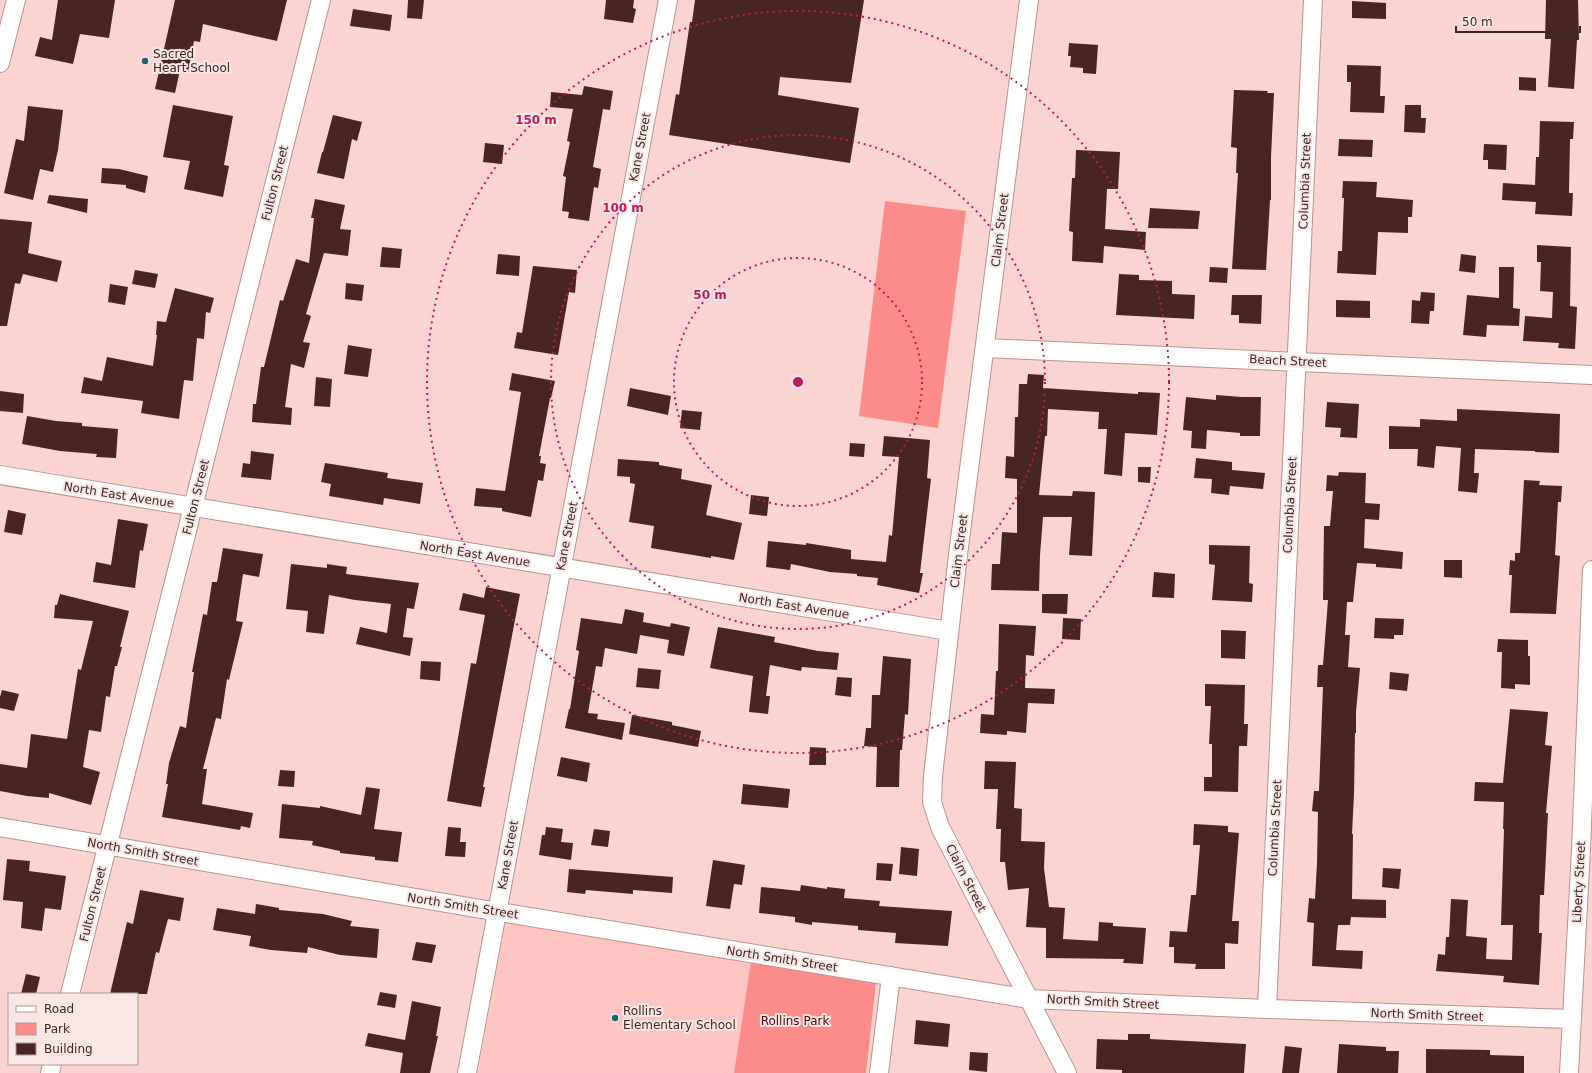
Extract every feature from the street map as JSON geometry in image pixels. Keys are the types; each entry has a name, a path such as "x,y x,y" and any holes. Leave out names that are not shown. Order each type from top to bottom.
{"street":[{"path":"0,63 16,0"},
{"name":"Fulton Street","path":"70,993 321,0"},
{"name":"Kane Street","path":"466,1073 498,912 668,0"},
{"name":"Claim Street","path":"1030,0 949,632 933,776 932,802 940,827 1067,1073"},
{"name":"Columbia Street","path":"1267,1009 1313,0"},
{"name":"Beach Street","path":"985,348 1592,375"},
{"name":"North East Avenue","path":"0,475 949,632"},
{"name":"Liberty Street","path":"1569,1073 1586,850 1592,570"},
{"name":"North Smith Street","path":"0,827 498,912 1029,999 1267,1009 1572,1019"},
{"path":"879,1073 891,976"}],"shaded area":[{"name":"Rollins Elementary School","path":"506,922 751,962 734,1073 478,1073"}],"green space":[{"path":"885,201 966,211 938,428 859,416"},
{"name":"Rollins Park","path":"751,962 876,982 866,1073 734,1073"}],"building":[{"path":"58,0 115,0 109,38 80,34 73,64 35,56 40,37 52,40"},
{"path":"175,0 287,0 277,41 203,24 200,42 194,41 188,72 180,70 175,93 155,89"},
{"path":"408,0 424,0 422,19 407,18"},
{"path":"606,0 634,0 633,8 636,9 633,23 604,19"},
{"path":"695,0 864,0 851,83 780,77 778,95 859,108 850,163 669,135 676,94 679,95 690,22 692,22"},
{"path":"1546,0 1578,0 1579,40 1577,40 1574,89 1548,87 1551,39 1545,39"},
{"path":"1352,1 1386,3 1386,19 1352,18"},
{"path":"353,9 392,15 390,31 350,26"},
{"path":"1069,43 1098,45 1096,74 1083,73 1083,68 1070,67 1071,56 1068,56"},
{"path":"1347,65 1381,66 1380,96 1385,96 1384,113 1350,112 1351,82 1347,82"},
{"path":"1519,77 1536,78 1536,91 1519,90"},
{"path":"584,86 613,91 610,110 603,109 593,167 601,169 598,188 594,187 589,221 568,218 569,212 562,211 566,177 563,176 570,142 567,141 573,109 550,107 551,92 582,95"},
{"path":"1234,90 1268,91 1267,93 1274,93 1271,157 1271,200 1266,270 1232,269 1238,173 1236,173 1237,148 1231,147"},
{"path":"173,105 233,116 224,165 229,166 223,197 184,189 190,161 163,157"},
{"path":"1405,105 1421,105 1421,118 1426,118 1425,133 1404,132"},
{"path":"28,106 63,110 58,150 53,172 40,169 33,200 4,193 16,139 24,141"},
{"path":"333,115 362,122 357,141 352,139 344,179 317,173"},
{"path":"1540,121 1574,122 1573,139 1570,139 1569,193 1573,193 1572,216 1535,214 1536,202 1502,200 1503,183 1535,185 1536,157 1539,157"},
{"path":"1339,139 1373,140 1372,157 1338,156"},
{"path":"485,143 504,145 502,164 483,162"},
{"path":"1484,144 1507,145 1506,170 1488,169 1488,160 1483,160"},
{"path":"1076,150 1120,152 1118,189 1107,189 1105,229 1146,232 1145,250 1104,246 1103,263 1072,261 1073,232 1069,231 1072,178 1075,178"},
{"path":"102,168 119,169 148,176 145,193 126,188 126,185 101,183"},
{"path":"1343,181 1377,182 1376,197 1413,200 1412,217 1408,217 1408,233 1378,232 1376,275 1337,273 1338,251 1342,251 1344,198 1342,198"},
{"path":"49,195 88,199 87,213 47,203"},
{"path":"315,199 345,205 340,229 351,230 348,256 324,253 306,314 311,316 303,342 310,343 304,368 291,364 285,407 292,408 291,425 252,422 253,404 256,404 261,367 264,367 280,300 283,301 296,259 309,263 314,218 311,218"},
{"path":"1150,208 1200,211 1198,229 1148,228"},
{"path":"0,219 32,222 28,253 62,261 57,282 23,274 20,284 15,283 7,326 0,326"},
{"path":"1537,245 1571,247 1570,306 1577,307 1575,349 1558,348 1559,343 1523,341 1525,316 1552,318 1553,292 1540,291 1541,262 1537,262"},
{"path":"382,247 402,249 400,268 380,267"},
{"path":"498,254 520,256 519,276 496,274"},
{"path":"1461,254 1476,256 1475,273 1459,271"},
{"path":"533,266 577,270 575,293 569,292 558,355 514,348 517,332 522,333"},
{"path":"1210,267 1228,268 1227,283 1209,282"},
{"path":"1499,267 1514,267 1513,308 1520,309 1519,326 1487,325 1486,337 1463,335 1467,295 1499,298"},
{"path":"135,270 158,274 155,288 132,284"},
{"path":"1119,274 1139,275 1139,280 1172,281 1172,294 1195,295 1194,319 1116,315"},
{"path":"346,283 364,285 362,301 345,299"},
{"path":"110,284 128,287 125,305 108,302"},
{"path":"175,288 214,298 210,313 206,312 204,339 197,338 193,381 184,380 179,419 141,413 143,401 81,393 84,377 102,381 107,357 153,366 157,335 157,321 166,322"},
{"path":"1421,292 1435,293 1434,311 1430,311 1429,324 1411,323 1412,300 1420,301"},
{"path":"1232,295 1262,295 1261,324 1239,323 1239,315 1231,315"},
{"path":"1336,300 1370,301 1370,318 1336,317"},
{"path":"348,345 372,349 368,377 344,374"},
{"path":"512,373 555,381 550,398 539,456 541,456 540,463 546,464 543,481 538,480 531,517 502,511 502,508 474,506 476,488 505,491 521,392 509,390"},
{"path":"1028,374 1044,375 1043,388 1138,394 1138,392 1160,393 1157,435 1125,433 1122,476 1104,474 1107,429 1098,429 1099,412 1048,409 1047,436 1045,436 1039,495 1072,496 1073,491 1095,492 1092,556 1069,555 1072,517 1043,517 1039,591 991,590 992,564 1000,564 1002,532 1017,533 1017,479 1005,478 1006,456 1014,457 1015,417 1018,417 1019,384 1027,384"},
{"path":"316,377 332,379 330,407 314,406"},
{"path":"630,388 671,396 668,415 627,406"},
{"path":"0,391 24,394 23,413 0,411"},
{"path":"1216,395 1261,397 1260,436 1240,436 1240,433 1207,430 1206,449 1191,448 1192,431 1183,430 1186,397 1216,400"},
{"path":"1327,402 1359,404 1357,438 1340,437 1341,428 1325,427"},
{"path":"1457,409 1560,414 1559,453 1475,449 1474,473 1479,473 1477,493 1458,491 1461,448 1436,446 1434,468 1417,466 1418,449 1389,449 1389,426 1420,427 1420,419 1457,421"},
{"path":"682,410 702,412 700,430 680,428"},
{"path":"27,416 56,421 82,423 82,426 118,429 116,458 96,457 97,454 60,451 22,444"},
{"path":"884,436 930,440 927,478 931,479 920,573 923,573 919,593 877,585 878,578 857,576 857,574 830,572 791,564 790,570 766,567 768,541 806,545 806,543 851,550 851,559 886,562 889,535 892,536 899,457 882,456"},
{"path":"850,443 865,444 864,457 849,456"},
{"path":"251,451 274,454 271,480 241,477 243,463 250,464"},
{"path":"1196,458 1232,462 1232,470 1265,473 1263,489 1230,486 1229,495 1211,493 1212,479 1194,478"},
{"path":"618,459 659,462 659,465 682,469 681,479 712,485 706,515 742,523 734,560 711,556 711,558 651,548 654,526 629,522 635,484 630,483 630,477 617,476"},
{"path":"325,463 388,473 387,478 423,483 420,504 384,498 383,505 329,496 331,484 321,482"},
{"path":"1138,467 1151,467 1150,483 1138,482"},
{"path":"1339,472 1366,473 1365,503 1380,504 1379,520 1365,519 1364,548 1403,552 1402,569 1376,567 1376,564 1357,563 1353,602 1347,602 1345,635 1350,635 1348,667 1360,668 1355,733 1352,899 1386,900 1386,918 1351,917 1350,925 1338,925 1336,950 1363,951 1362,969 1312,966 1314,923 1307,922 1309,898 1315,899 1317,863 1318,812 1312,811 1314,791 1319,791 1323,687 1317,687 1318,665 1323,665 1328,600 1323,600 1324,526 1330,526 1333,491 1326,491 1327,475 1338,476"},
{"path":"1524,480 1540,481 1539,485 1562,486 1561,502 1558,502 1555,555 1560,556 1556,614 1510,613 1512,575 1509,575 1510,560 1515,561 1515,553 1520,553"},
{"path":"751,495 769,497 767,516 749,514"},
{"path":"8,510 26,514 22,535 4,532"},
{"path":"118,519 148,524 143,551 140,550 135,588 93,582 96,562 111,565"},
{"path":"1209,545 1250,546 1249,583 1253,584 1252,602 1212,600 1215,565 1209,564"},
{"path":"223,548 263,554 259,577 243,574 236,621 243,622 229,680 227,679 221,719 216,718 203,769 207,769 202,804 253,813 250,828 241,826 240,830 162,817 168,784 166,784 169,763 180,726 186,728 194,672 192,672 203,614 207,615 212,582 217,582"},
{"path":"1444,560 1462,560 1462,578 1444,577"},
{"path":"291,564 327,568 327,564 347,567 346,574 419,583 414,609 407,608 403,637 413,638 410,656 356,644 360,627 387,633 391,604 355,600 329,595 324,634 306,632 308,611 286,609"},
{"path":"1154,572 1175,574 1174,598 1152,597"},
{"path":"486,587 520,594 483,787 485,787 481,807 447,801 471,663 476,664 485,615 459,610 463,593 484,598"},
{"path":"60,594 129,611 120,647 122,647 117,666 115,666 110,697 106,696 101,732 89,730 83,767 100,772 91,805 49,793 49,798 0,791 0,764 27,768 31,734 67,739 78,669 81,670 93,621 54,618 55,605 57,605"},
{"path":"1042,594 1068,594 1067,614 1042,613"},
{"path":"625,609 644,613 643,622 670,627 671,623 690,627 684,656 667,653 669,640 640,635 637,654 605,648 602,667 596,666 588,713 598,714 597,719 625,723 622,740 565,728 570,709 579,651 576,650 581,618 622,624"},
{"path":"1063,618 1081,619 1080,640 1062,639"},
{"path":"1375,618 1404,619 1403,635 1394,635 1394,639 1374,638"},
{"path":"999,624 1036,626 1034,656 1026,655 1025,688 1055,689 1054,704 1028,703 1026,733 1007,731 1007,735 980,733 981,714 994,715 996,671 998,671"},
{"path":"718,627 775,637 774,642 818,651 839,653 837,670 802,667 801,671 770,665 766,696 770,696 768,714 749,712 753,676 710,668"},
{"path":"1221,630 1246,631 1245,659 1221,658"},
{"path":"1498,639 1528,640 1528,656 1530,656 1530,685 1515,684 1515,689 1501,688 1502,652 1497,652"},
{"path":"883,656 911,659 908,715 905,714 902,750 900,750 899,787 876,787 877,747 864,746 866,728 871,728 872,695 880,695"},
{"path":"421,661 441,662 440,681 420,679"},
{"path":"638,668 661,670 659,689 636,687"},
{"path":"1390,672 1409,674 1407,691 1389,689"},
{"path":"837,677 852,678 851,697 835,695"},
{"path":"1205,684 1245,685 1244,724 1248,724 1247,746 1239,746 1238,792 1204,791 1204,777 1212,777 1212,744 1209,744 1211,706 1205,706"},
{"path":"2,690 19,694 14,711 0,708 0,697"},
{"path":"1510,709 1548,712 1545,745 1552,746 1546,813 1548,813 1544,895 1540,895 1539,933 1542,933 1539,985 1503,982 1504,976 1436,971 1438,954 1445,955 1446,937 1449,937 1451,899 1468,900 1466,936 1487,938 1486,959 1512,960 1513,925 1501,925 1504,802 1474,801 1475,782 1503,783"},
{"path":"632,715 672,722 672,725 701,731 698,747 629,734"},
{"path":"810,747 826,748 826,765 809,765"},
{"path":"561,757 590,763 587,782 557,776"},
{"path":"985,761 1016,762 1014,808 1022,809 1021,841 1045,842 1044,868 1049,907 1065,908 1063,939 1098,941 1099,922 1113,923 1113,926 1146,928 1143,964 1123,963 1124,959 1046,958 1046,928 1026,927 1029,888 1008,890 1005,862 1000,862 1001,829 996,829 998,789 984,789"},
{"path":"280,770 295,771 294,787 278,786"},
{"path":"743,784 790,789 788,808 741,804"},
{"path":"366,787 380,789 374,829 402,832 398,862 375,860 375,857 340,853 340,851 312,845 313,841 279,838 282,804 320,808 320,806 361,815"},
{"path":"1194,824 1228,826 1228,832 1239,833 1232,921 1239,921 1238,944 1225,943 1225,969 1195,969 1196,964 1174,963 1174,947 1169,947 1170,931 1187,932 1191,895 1196,895 1200,845 1193,845"},
{"path":"448,827 461,828 460,842 466,842 465,857 445,856"},
{"path":"546,827 563,829 561,842 573,843 571,860 539,855 542,835 545,835"},
{"path":"594,829 610,831 608,847 591,845"},
{"path":"901,847 919,849 917,876 899,874"},
{"path":"7,859 30,861 29,871 66,876 61,910 45,908 42,931 21,928 23,902 3,900"},
{"path":"713,860 745,865 742,885 734,884 730,909 706,906"},
{"path":"877,863 893,864 891,881 876,880"},
{"path":"1383,868 1401,869 1399,889 1382,887"},
{"path":"569,869 673,877 672,893 633,890 633,894 586,890 585,894 567,892"},
{"path":"801,885 827,889 827,887 845,889 844,898 880,901 879,906 952,911 948,946 895,943 896,933 858,930 858,926 812,922 812,925 795,922 795,917 759,913 761,887 800,891"},
{"path":"140,890 184,898 180,921 168,919 159,953 156,952 147,994 110,993 127,922 133,924"},
{"path":"256,904 279,908 279,910 323,914 352,921 350,926 379,929 377,958 340,955 308,947 307,953 271,950 249,946 251,936 213,930 217,908 255,914"},
{"path":"416,942 436,945 432,963 412,960"},
{"path":"26,974 40,977 36,993 21,993"},
{"path":"380,992 397,995 395,1008 377,1005"},
{"path":"412,1001 441,1007 436,1036 438,1036 430,1073 400,1073 403,1053 365,1046 368,1033 405,1040"},
{"path":"916,1020 950,1024 948,1047 914,1044"},
{"path":"1128,1034 1150,1034 1150,1039 1246,1044 1244,1073 1122,1073 1122,1070 1096,1069 1097,1039 1128,1040"},
{"path":"1339,1044 1386,1047 1386,1051 1399,1051 1398,1073 1337,1073"},
{"path":"1285,1046 1302,1048 1299,1073 1282,1073"},
{"path":"1426,1049 1490,1050 1490,1055 1524,1056 1524,1073 1426,1073"},
{"path":"970,1052 988,1053 987,1072 969,1070"}],"place":[{"name":"Sacred Heart School","path":"145,61"},
{"name":"Rollins Elementary School","path":"615,1018"}]}
